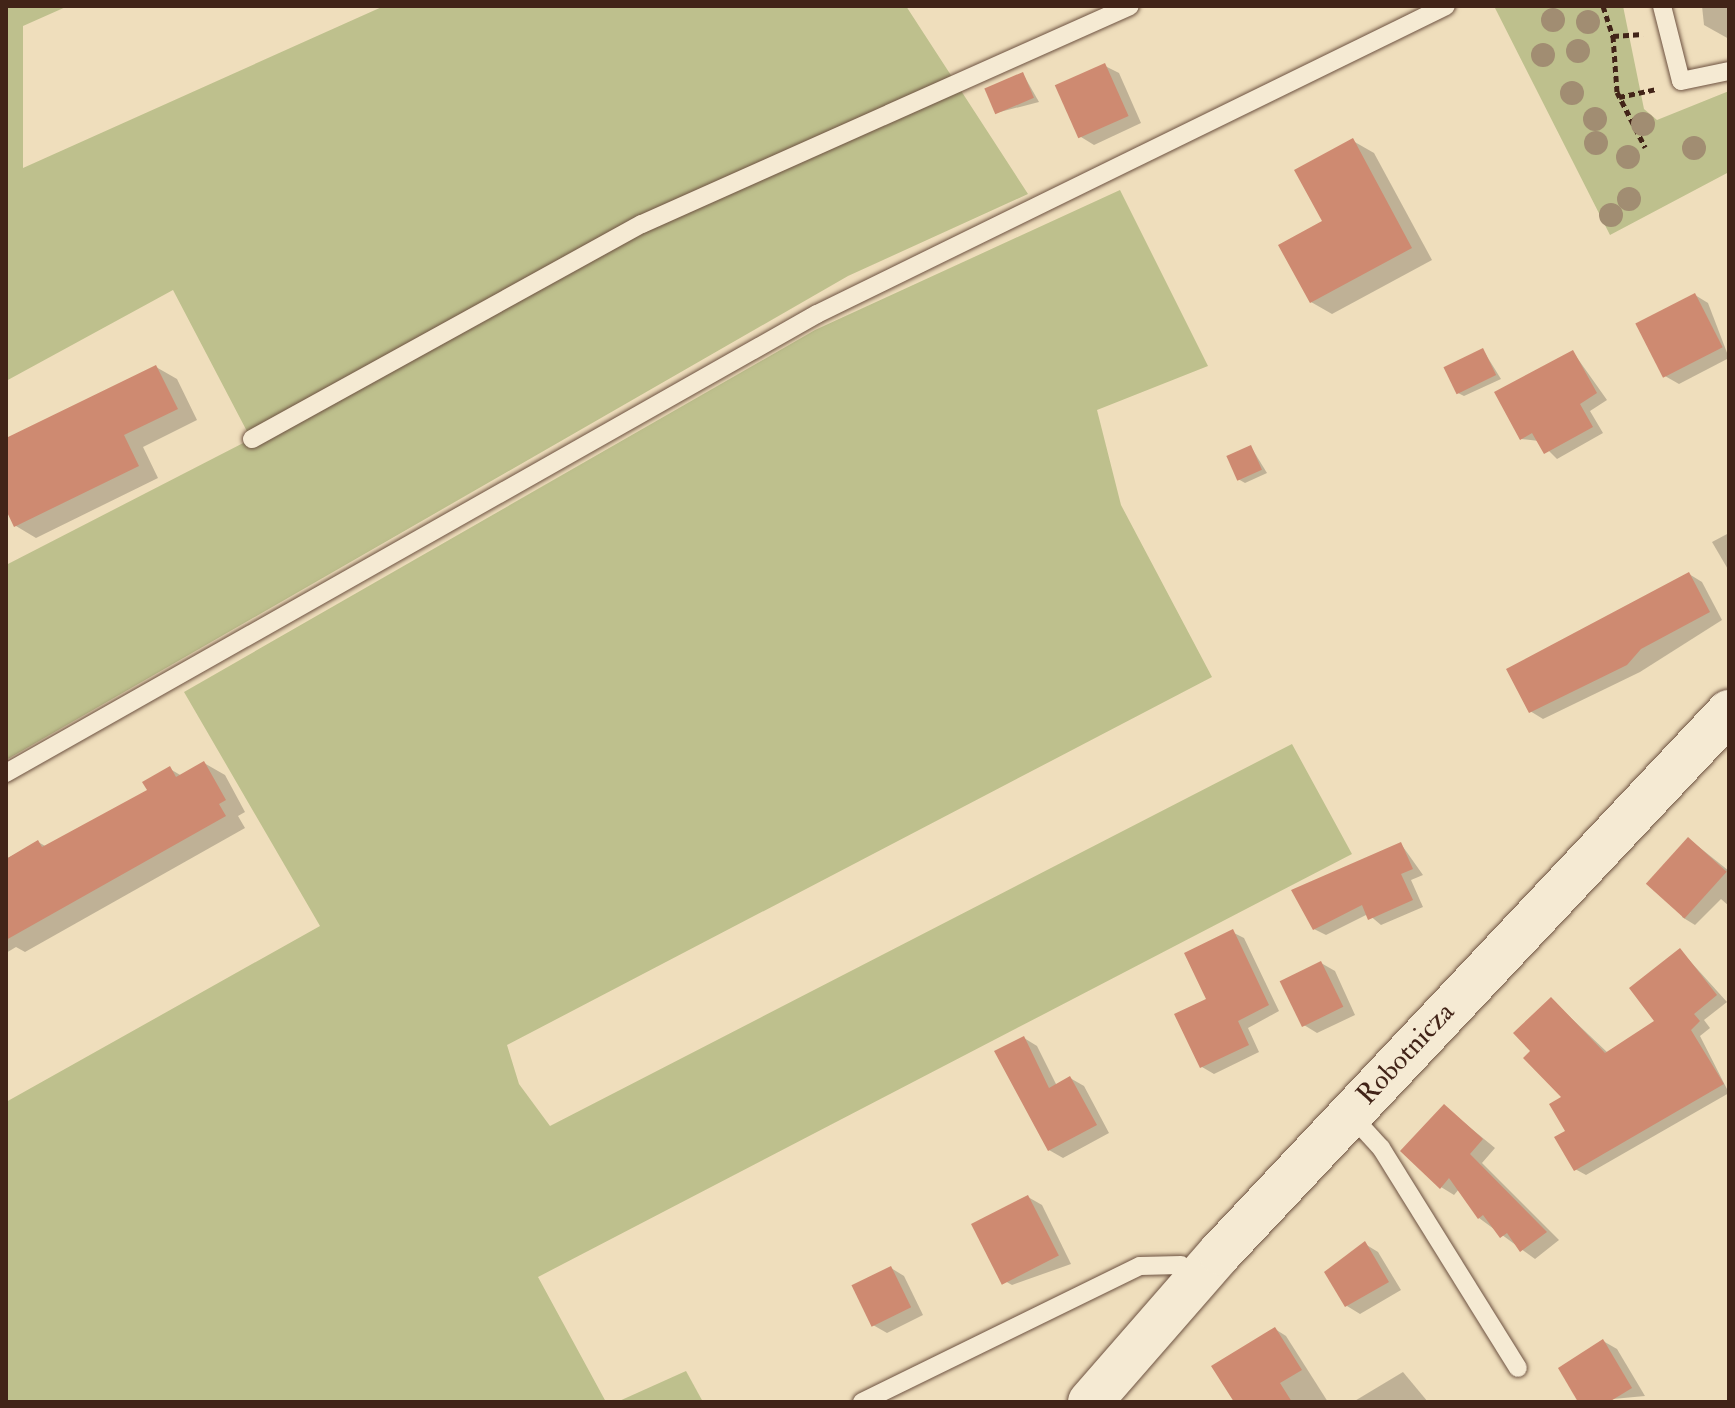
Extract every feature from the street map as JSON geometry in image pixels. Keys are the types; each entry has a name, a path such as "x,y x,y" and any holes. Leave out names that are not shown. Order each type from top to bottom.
{"street":[{"name":"Robotnicza","path":"1090,1402 1350,1114 1729,712"}],"lane":[{"path":"252,439 642,224 1130,6"},
{"path":"6,773 817,314 1446,6"},
{"path":"1662,6 1681,81 1729,71"},
{"path":"1350,1114 1381,1148 1518,1368"},
{"path":"862,1402 1140,1266 1181,1265"}],"path":[{"path":"1603,6 1613,36 1619,97 1645,147"},
{"path":"1613,36 1668,30"},
{"path":"1619,97 1681,81"}],"green space":[{"path":"6,6 68,6 23,26 23,168 384,6 906,6 1028,194 848,276 6,760 6,565 251,439 173,290 6,381"},
{"path":"1494,6 1623,6 1644,109 1657,120 1729,91 1729,172 1610,235"},
{"path":"1120,190 1208,366 1097,410 1121,505 1212,677 507,1045 519,1084 550,1126 1292,744 1352,854 538,1277 606,1402 6,1402 6,1102 320,926 184,692 815,330"},
{"path":"686,1371 703,1402 617,1402"}],"building":[{"path":"1105,63 1129,116 1078,138 1055,85"},
{"path":"1023,72 1034,98 995,114 984,88"},
{"path":"1353,138 1412,248 1310,303 1278,245 1322,221 1294,170"},
{"path":"1695,293 1723,347 1663,378 1635,323"},
{"path":"1483,348 1496,375 1457,394 1443,367"},
{"path":"1573,350 1597,393 1580,404 1593,427 1544,454 1532,433 1520,440 1494,392"},
{"path":"156,365 178,409 124,435 139,466 14,527 6,510 6,438"},
{"path":"1251,445 1262,470 1237,481 1226,456"},
{"path":"1689,572 1710,612 1641,649 1627,665 1529,713 1506,669"},
{"path":"204,761 226,800 219,804 226,816 6,940 6,859 38,840 42,847 147,790 142,782 170,766 176,777"},
{"path":"1688,837 1727,872 1684,919 1646,884"},
{"path":"1401,842 1413,869 1401,874 1413,900 1368,920 1362,905 1313,930 1291,890"},
{"path":"1233,929 1269,1005 1238,1021 1249,1045 1200,1068 1174,1014 1206,999 1184,953"},
{"path":"1680,948 1717,995 1694,1014 1700,1021 1691,1030 1724,1084 1574,1171 1554,1137 1565,1131 1549,1104 1561,1097 1523,1058 1530,1051 1513,1033 1551,997 1605,1053 1654,1021 1629,988"},
{"path":"1321,961 1343,1007 1302,1027 1280,981"},
{"path":"1024,1036 1049,1088 1070,1076 1097,1125 1048,1151 994,1051"},
{"path":"1444,1104 1483,1139 1470,1154 1547,1232 1520,1252 1507,1233 1500,1238 1483,1215 1478,1219 1449,1178 1440,1189 1400,1151"},
{"path":"1028,1195 1059,1256 1002,1285 971,1224"},
{"path":"1365,1241 1389,1282 1345,1307 1324,1272"},
{"path":"891,1266 911,1307 872,1327 851,1285"},
{"path":"1275,1327 1302,1370 1280,1383 1292,1402 1234,1402 1211,1366"},
{"path":"1603,1339 1632,1388 1609,1402 1578,1402 1558,1368"}]}
